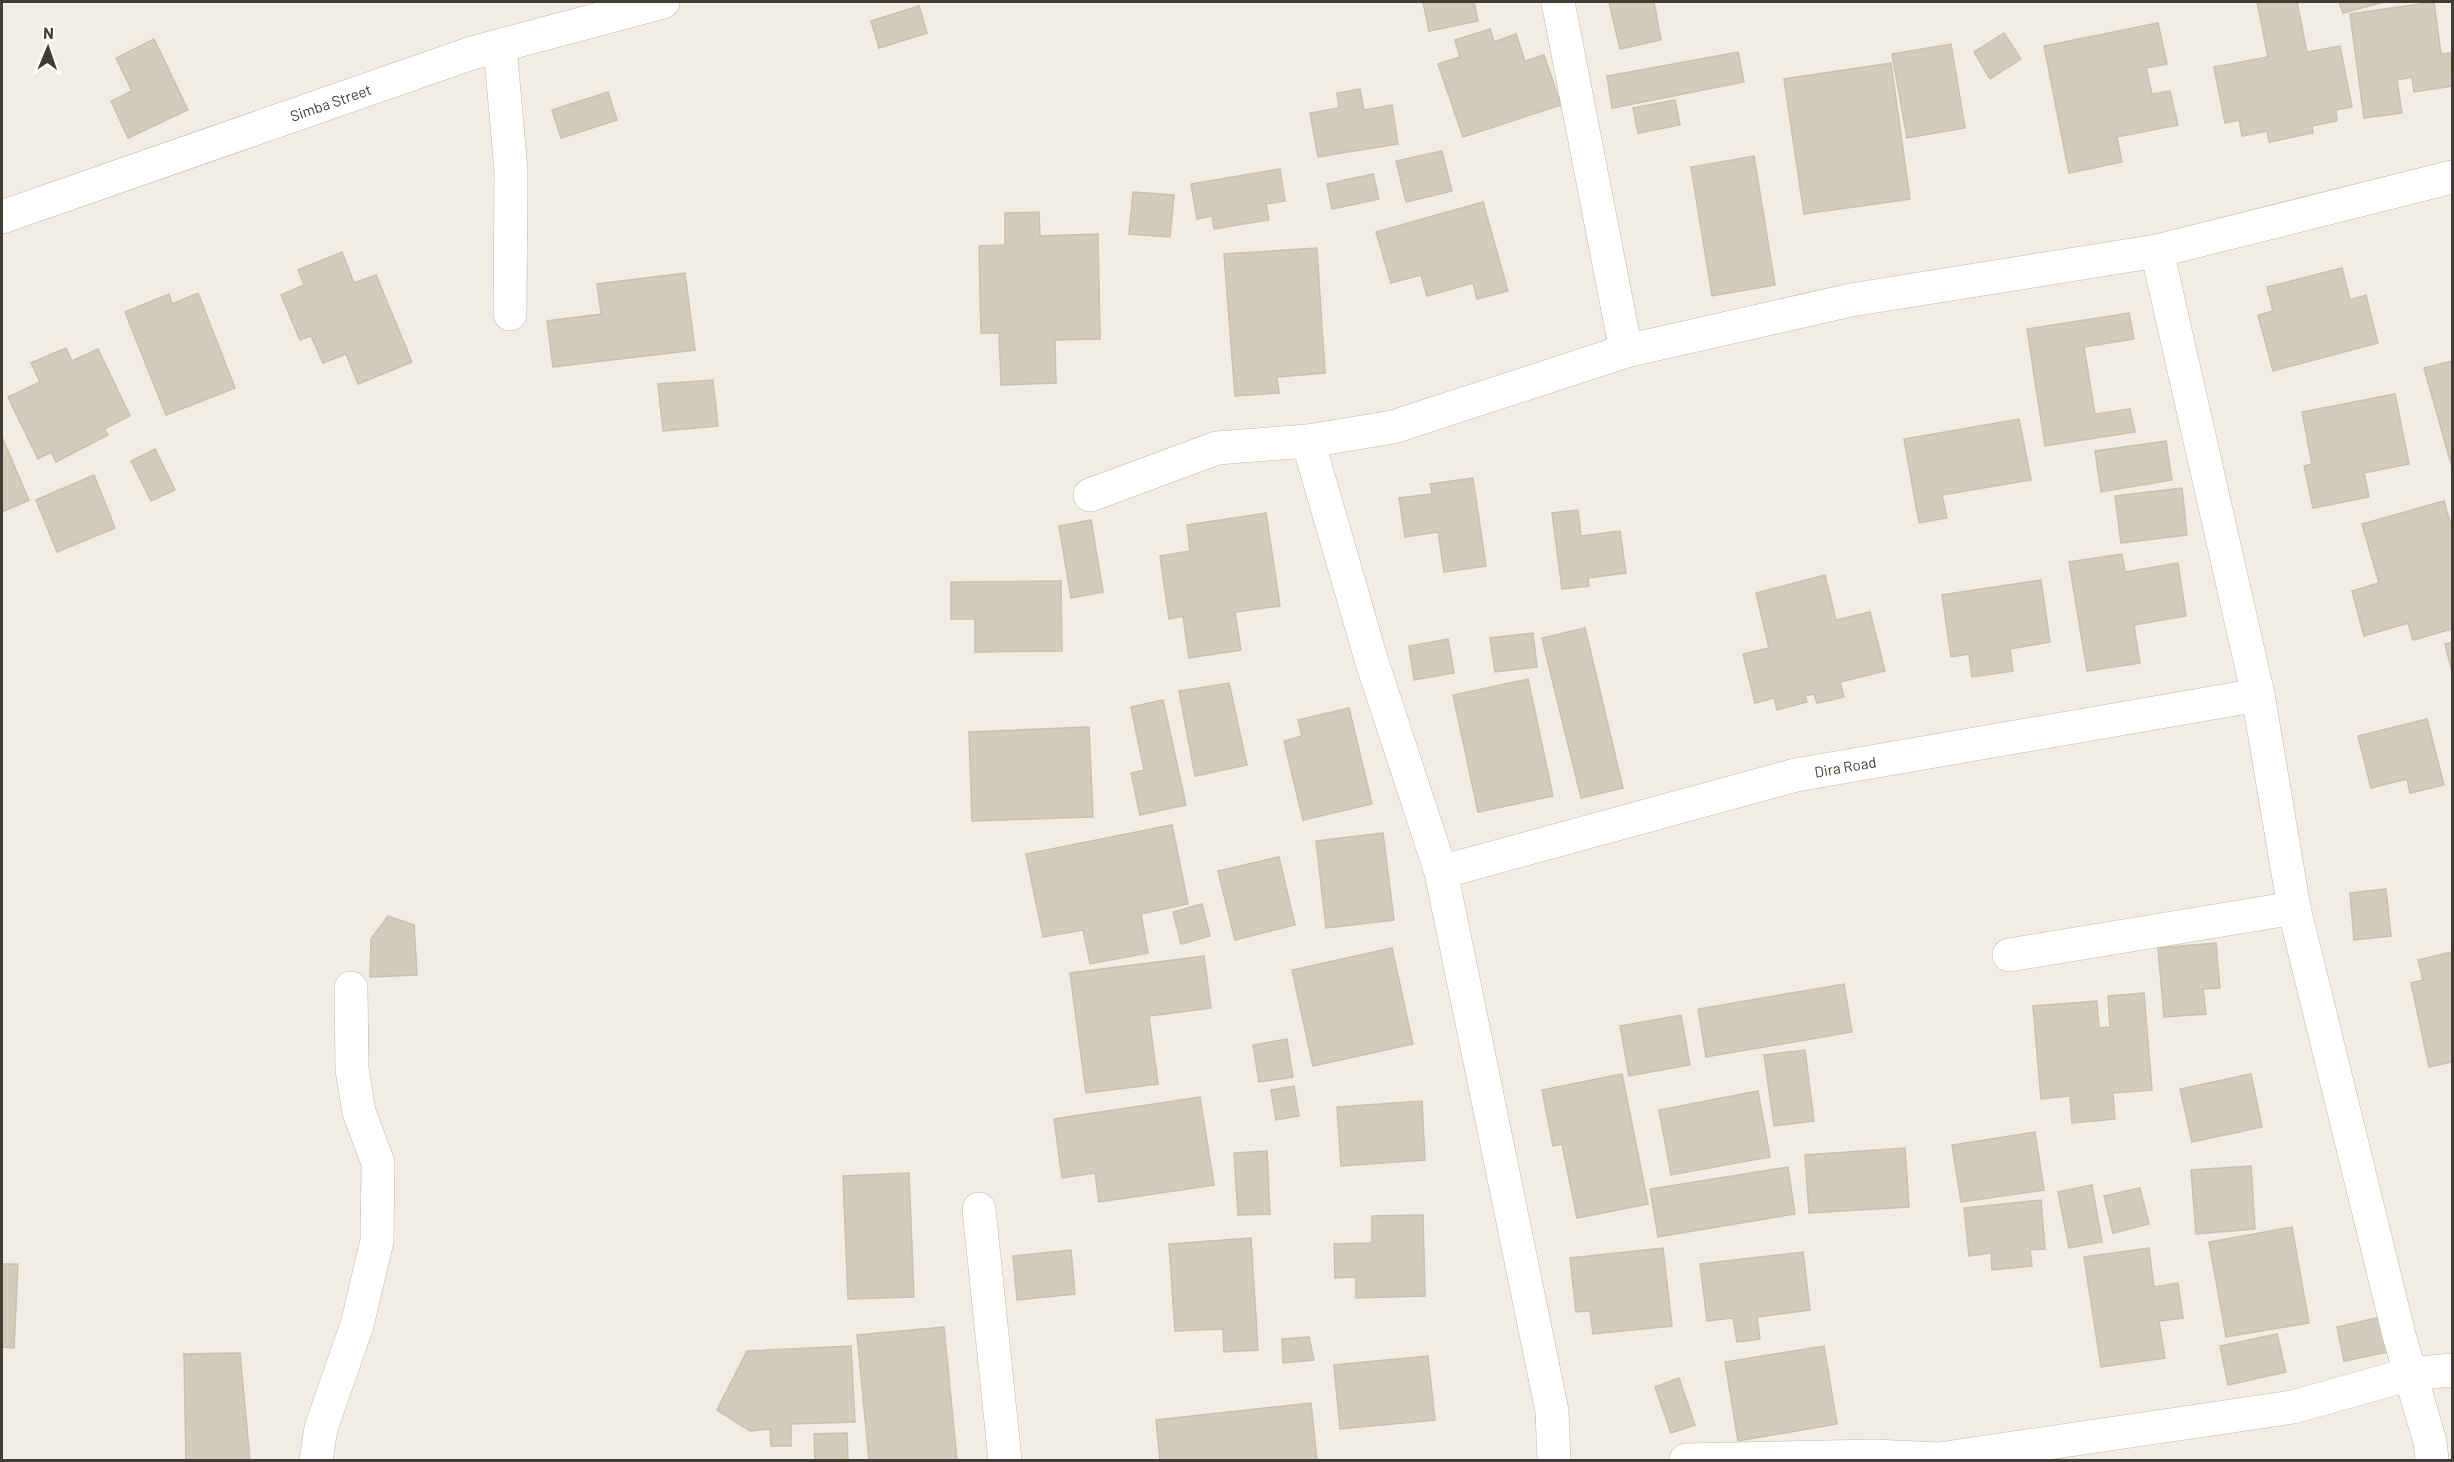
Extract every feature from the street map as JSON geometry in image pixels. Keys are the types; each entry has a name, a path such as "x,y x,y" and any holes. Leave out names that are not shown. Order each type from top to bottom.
{"street":[{"name":"Simba Street","path":"2,217 500,45 663,2"},
{"path":"1558,2 1626,351"},
{"path":"500,45 511,171 510,314"},
{"path":"1090,495 1217,448 1308,441 1393,427 1626,351 1851,300 2157,251 2452,177"},
{"path":"2157,251 2258,695 2294,908 2410,1374 2430,1442 2432,1461"},
{"path":"1308,441 1371,659 1441,872 1552,1411 1554,1461"},
{"name":"Dira Road","path":"1441,872 1796,776 2258,695"},
{"path":"2008,955 2294,908"},
{"path":"316,1461 321,1428 357,1325 377,1241 378,1163 359,1112 352,1069 351,988"},
{"path":"979,1209 1005,1461"},
{"path":"1686,1461 1874,1456 1939,1460 2293,1407 2410,1374 2452,1370"}],"building":[{"path":"1423,2 1474,2 1478,21 1429,31"},
{"path":"1609,2 1654,2 1661,40 1620,49"},
{"path":"2257,2 2297,2 2307,52 2340,46 2352,107 2336,110 2337,121 2312,126 2313,133 2269,142 2267,131 2242,136 2239,120 2225,123 2214,67 2268,57"},
{"path":"2339,2 2384,2 2343,13"},
{"path":"2434,2 2441,54 2451,53 2452,86 2414,92 2412,77 2397,80 2402,113 2364,118 2350,14"},
{"path":"919,6 927,33 879,48 871,21"},
{"path":"2158,23 2167,64 2146,68 2152,94 2170,91 2178,125 2117,137 2122,162 2069,173 2044,46"},
{"path":"1490,29 1494,42 1516,34 1525,61 1544,55 1561,105 1463,137 1438,64 1460,57 1455,40"},
{"path":"2004,33 2021,59 1990,79 1974,52"},
{"path":"154,39 188,110 128,138 111,101 132,91 116,58"},
{"path":"1951,44 1965,128 1907,138 1892,54"},
{"path":"1738,52 1744,82 1612,108 1607,76"},
{"path":"1891,63 1910,199 1804,214 1784,79"},
{"path":"1360,89 1364,110 1392,105 1398,144 1318,157 1310,113 1339,108 1337,93"},
{"path":"608,92 617,120 561,138 552,110"},
{"path":"1675,100 1680,125 1638,133 1633,108"},
{"path":"1442,151 1452,191 1406,202 1396,161"},
{"path":"1754,156 1775,285 1712,296 1691,167"},
{"path":"1280,169 1285,201 1266,204 1269,220 1214,229 1212,216 1197,219 1191,184"},
{"path":"1373,174 1379,199 1332,209 1327,184"},
{"path":"1133,192 1174,195 1170,237 1129,234"},
{"path":"1483,202 1508,291 1477,299 1473,283 1427,296 1421,275 1391,283 1376,232"},
{"path":"1039,212 1040,236 1098,234 1100,339 1055,340 1056,383 1001,385 999,333 981,333 979,246 1005,245 1005,213"},
{"path":"1317,248 1325,373 1277,377 1279,393 1235,396 1224,254"},
{"path":"342,252 354,283 376,275 412,362 358,384 346,354 323,363 311,336 300,340 281,295 304,285 298,270"},
{"path":"2342,268 2350,300 2366,295 2378,343 2273,371 2258,315 2273,311 2267,287"},
{"path":"685,273 695,350 553,367 547,321 601,314 597,284"},
{"path":"198,293 235,388 166,415 125,312 169,294 172,304"},
{"path":"2129,313 2134,339 2084,347 2095,414 2130,409 2135,432 2045,446 2027,329"},
{"path":"66,348 72,361 98,349 130,416 104,429 108,435 56,462 51,452 38,459 8,397 40,382 31,363"},
{"path":"2452,361 2452,467 2424,368"},
{"path":"713,380 718,426 663,431 658,384"},
{"path":"2395,394 2409,464 2364,473 2369,497 2313,508 2304,466 2312,464 2302,412"},
{"path":"2019,419 2031,480 1942,495 1947,518 1919,523 1904,439"},
{"path":"2,437 29,500 2,512"},
{"path":"2166,441 2172,480 2101,492 2095,451"},
{"path":"155,449 175,490 151,501 131,461"},
{"path":"94,475 115,528 57,552 36,500"},
{"path":"1473,478 1486,566 1444,572 1438,532 1405,537 1399,498 1432,494 1430,484"},
{"path":"2182,488 2187,535 2121,543 2115,496"},
{"path":"2444,501 2452,529 2452,629 2413,640 2408,623 2364,636 2352,591 2379,583 2362,524"},
{"path":"1578,510 1581,536 1620,531 1626,573 1588,578 1589,586 1562,589 1552,513"},
{"path":"1266,513 1280,606 1235,612 1241,650 1189,658 1183,616 1169,619 1160,556 1190,551 1187,525"},
{"path":"1091,520 1103,592 1071,598 1059,526"},
{"path":"2122,554 2125,572 2178,563 2186,616 2134,625 2140,663 2087,671 2069,562"},
{"path":"1825,575 1836,620 1870,612 1885,671 1840,682 1844,697 1817,703 1814,694 1805,696 1807,702 1777,710 1774,698 1755,703 1743,654 1769,648 1756,593"},
{"path":"2041,580 2050,642 2010,649 2013,671 1972,677 1969,654 1951,657 1942,595"},
{"path":"1061,581 1062,651 975,652 975,619 951,619 951,582"},
{"path":"1585,628 1623,788 1581,798 1542,638"},
{"path":"1533,633 1537,667 1495,672 1490,638"},
{"path":"1448,639 1454,673 1414,680 1409,646"},
{"path":"2452,642 2452,672 2445,644"},
{"path":"1528,679 1553,796 1478,812 1453,695"},
{"path":"1229,683 1247,765 1195,776 1179,691"},
{"path":"1163,700 1186,805 1140,815 1131,773 1144,770 1131,707"},
{"path":"1349,708 1372,804 1303,820 1284,741 1302,736 1298,720"},
{"path":"2427,719 2444,785 2410,793 2407,779 2371,788 2358,736"},
{"path":"1089,727 1093,817 972,821 969,732"},
{"path":"1172,825 1188,904 1141,914 1148,953 1090,964 1083,930 1043,937 1026,854"},
{"path":"1383,833 1394,920 1326,928 1316,841"},
{"path":"1279,857 1295,925 1235,940 1218,871"},
{"path":"2386,889 2391,936 2354,940 2350,893"},
{"path":"1202,904 1210,936 1181,944 1173,912"},
{"path":"388,916 414,925 417,975 370,977 371,939"},
{"path":"2216,943 2220,988 2203,989 2206,1014 2164,1017 2158,948"},
{"path":"1392,948 1413,1044 1313,1066 1292,970"},
{"path":"2452,952 2452,1062 2429,1067 2411,983 2423,980 2418,960"},
{"path":"1204,956 1211,1008 1149,1016 1158,1084 1086,1093 1070,973"},
{"path":"1844,984 1852,1032 1706,1057 1698,1009"},
{"path":"2144,993 2152,1090 2113,1093 2115,1119 2072,1123 2070,1096 2041,1099 2033,1006 2097,1001 2099,1028 2110,1027 2108,996"},
{"path":"1681,1015 1690,1065 1629,1076 1620,1026"},
{"path":"1287,1039 1293,1077 1259,1082 1253,1045"},
{"path":"1805,1050 1814,1121 1774,1126 1764,1055"},
{"path":"1622,1074 1648,1204 1577,1218 1562,1144 1553,1146 1542,1090"},
{"path":"2251,1074 2262,1127 2192,1142 2180,1089"},
{"path":"1294,1086 1299,1116 1276,1120 1271,1090"},
{"path":"1758,1091 1770,1157 1671,1175 1659,1110"},
{"path":"1200,1097 1214,1185 1099,1202 1095,1173 1062,1178 1054,1119"},
{"path":"1422,1101 1425,1160 1341,1166 1337,1107"},
{"path":"2035,1132 2044,1190 1961,1202 1952,1145"},
{"path":"1905,1148 1909,1207 1809,1213 1805,1155"},
{"path":"1267,1151 1270,1214 1238,1215 1234,1153"},
{"path":"2251,1166 2255,1229 2196,1234 2191,1170"},
{"path":"1788,1167 1795,1214 1658,1237 1650,1189"},
{"path":"909,1173 914,1297 848,1299 843,1176"},
{"path":"2092,1185 2102,1242 2069,1248 2058,1192"},
{"path":"2140,1188 2149,1224 2113,1233 2104,1196"},
{"path":"2041,1200 2045,1249 2030,1250 2032,1266 1992,1270 1991,1253 1969,1256 1964,1208"},
{"path":"1423,1215 1425,1296 1356,1298 1356,1277 1335,1278 1334,1244 1372,1243 1372,1216"},
{"path":"2292,1227 2309,1323 2226,1337 2209,1242"},
{"path":"1251,1238 1258,1350 1224,1352 1223,1329 1175,1331 1169,1244"},
{"path":"1663,1248 1672,1326 1593,1334 1590,1311 1576,1312 1570,1258"},
{"path":"2149,1248 2154,1287 2178,1283 2183,1318 2159,1321 2165,1358 2101,1367 2084,1257"},
{"path":"1071,1250 1075,1294 1017,1300 1013,1256"},
{"path":"1803,1252 1810,1310 1757,1317 1760,1339 1737,1342 1733,1318 1707,1321 1700,1264"},
{"path":"2,1264 18,1264 14,1348 2,1347"},
{"path":"2385,1316 2393,1351 2344,1361 2337,1327"},
{"path":"944,1327 957,1460 869,1460 857,1335"},
{"path":"2277,1334 2286,1372 2228,1385 2220,1346"},
{"path":"1309,1337 1314,1360 1283,1363 1282,1339"},
{"path":"851,1346 855,1422 791,1424 791,1446 771,1446 770,1429 750,1431 717,1410 747,1351"},
{"path":"1824,1346 1837,1424 1738,1441 1725,1362"},
{"path":"240,1353 250,1460 186,1460 184,1354"},
{"path":"1428,1356 1435,1420 1340,1429 1334,1365"},
{"path":"1679,1378 1695,1425 1671,1433 1655,1387"},
{"path":"1311,1403 1317,1460 1160,1460 1156,1420"},
{"path":"847,1433 848,1460 815,1460 814,1434"}]}
